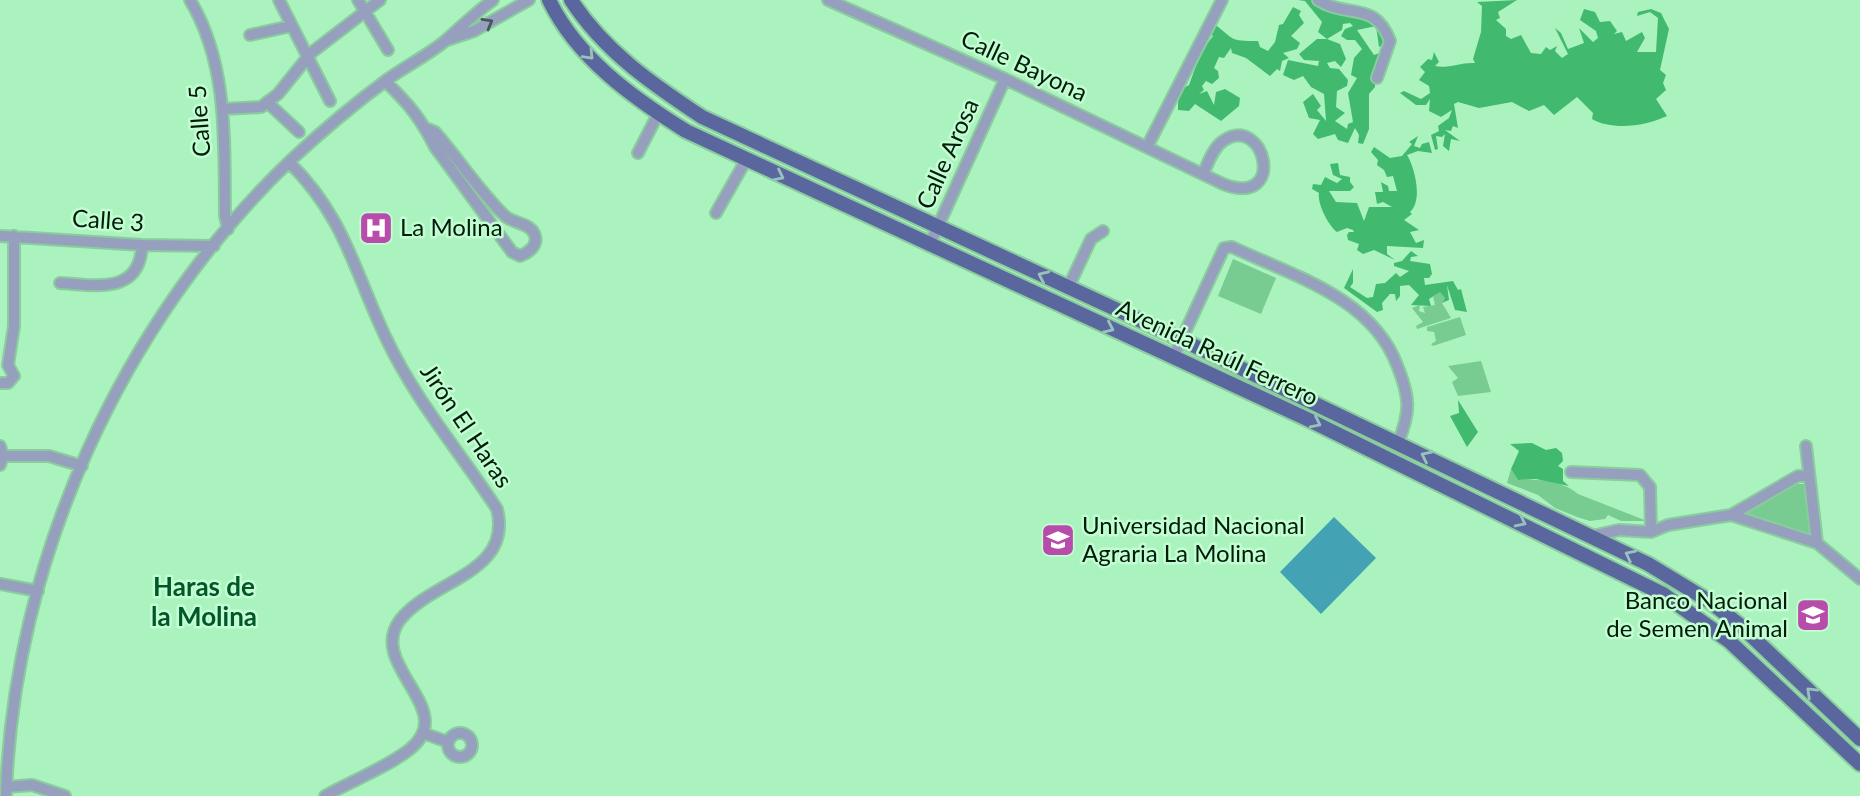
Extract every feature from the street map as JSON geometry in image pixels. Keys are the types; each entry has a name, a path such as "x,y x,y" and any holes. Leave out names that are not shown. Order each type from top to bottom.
{"main road":[{"name":"Avenida Raúl Ferrero","path":"550,0 575,40 612,79 658,114 746,160 1307,419 1663,594 1729,641 1860,764"},
{"name":"Avenida Raúl Ferrero","path":"571,0 584,21 615,53 653,85 733,133 1182,340 1658,570 1709,601 1741,626 1860,739"},
{"path":"726,150 725,139 733,133"}],"street":[{"name":"Calle 5","path":"190,0 198,13 217,71 223,109 225,216 228,229"},
{"path":"279,0 306,59 330,101"},
{"path":"358,0 388,50"},
{"path":"223,109 261,107 278,94 306,59 380,0"},
{"path":"65,796 32,785 6,792 17,681 38,591 82,466 144,345 214,246 289,162 385,81 444,41 464,20 493,0"},
{"path":"444,41 474,31 529,0"},
{"name":"Calle Bayona","path":"828,0 1004,79 1147,146 1203,174 1236,189 1245,189 1261,177 1266,166 1264,154 1254,143 1244,138 1232,137 1215,149 1203,174"},
{"path":"850,12 855,0"},
{"path":"1318,0 1334,10 1372,15 1384,25 1390,41 1377,78"},
{"path":"1147,146 1217,2"},
{"path":"250,35 291,26"},
{"name":"Calle Arosa","path":"929,246 1004,79"},
{"path":"385,81 412,107 428,129 435,147 512,252 520,256 529,252 535,244 536,236 530,228 505,216 435,131 428,129"},
{"path":"267,102 299,132"},
{"path":"638,153 658,114"},
{"path":"716,213 746,160"},
{"name":"Jirón El Haras","path":"289,162 311,184 337,221 392,349 415,392 497,509 502,526 498,544 489,557 412,609 399,621 390,644 393,656 421,702 426,722 423,733"},
{"path":"466,190 477,182"},
{"path":"1068,288 1091,239 1103,231"},
{"name":"Calle 3","path":"0,236 142,245 214,246"},
{"path":"0,383 8,383 13,379 13,370 4,366 15,326 14,236"},
{"path":"60,283 105,286 120,283 140,262 142,245"},
{"path":"1173,358 1228,247 1336,297 1376,326 1390,346 1407,393 1409,412 1398,443"},
{"path":"1806,446 1808,476 1813,486 1817,543"},
{"path":"1,456 49,456 82,466"},
{"path":"1570,472 1640,475 1650,487 1651,532"},
{"path":"1592,536 1619,530 1651,532 1668,525 1731,515 1798,476 1808,476"},
{"path":"1731,515 1817,543 1860,579"},
{"path":"0,584 38,591"},
{"path":"326,796 410,749 423,733 448,742"}],"green space":[{"path":"1298,0 1314,0 1335,13 1358,14 1381,26 1385,44 1379,47 1376,26 1357,30 1374,55 1385,51 1375,76 1375,87 1369,94 1369,129 1363,144 1358,143 1359,135 1355,128 1348,143 1338,140 1335,134 1318,139 1313,134 1320,120 1309,118 1303,102 1313,94 1321,106 1317,110 1326,121 1324,94 1311,87 1303,76 1294,80 1283,75 1288,60 1318,66 1319,61 1304,60 1299,54 1317,39 1327,39 1318,32 1322,22 1305,1","holes":["1350,23 1353,26 1345,29 1341,36 1347,40 1355,40 1362,49 1354,58 1351,75 1357,78 1348,93 1353,122 1348,124 1347,129 1335,121 1345,113 1336,107 1337,91 1347,86 1348,80 1339,69 1330,68 1327,63 1335,61 1341,67 1346,59 1340,44 1327,39 1342,30 1343,24"]},
{"path":"1517,0 1498,12 1500,18 1496,20 1506,29 1506,36 1511,39 1521,35 1531,53 1541,54 1546,47 1550,50 1557,46 1555,51 1562,58 1568,54 1555,28 1561,33 1568,49 1584,43 1579,28 1593,42 1598,38 1596,31 1580,20 1584,9 1595,12 1600,22 1610,21 1617,31 1614,34 1622,32 1626,41 1642,32 1645,38 1637,52 1656,52 1658,18 1650,12 1637,16 1638,12 1651,9 1661,13 1669,29 1660,70 1666,75 1663,83 1666,90 1656,99 1667,116 1640,125 1619,126 1592,119 1593,113 1577,97 1554,115 1544,105 1529,111 1512,102 1479,108 1458,102 1454,104 1458,128 1453,126 1451,131 1445,130 1460,141 1451,139 1449,151 1443,146 1445,134 1442,137 1436,136 1438,149 1435,150 1431,135 1439,131 1438,126 1449,118 1452,110 1441,117 1429,111 1430,99 1426,105 1416,105 1400,93 1404,91 1421,99 1430,93 1429,86 1419,80 1425,72 1420,67 1428,59 1432,60 1434,52 1439,62 1435,66 1475,63 1473,59 1481,32 1482,6 1477,2"},
{"path":"1293,7 1301,11 1299,15 1304,23 1291,36 1300,43 1297,49 1283,53 1289,58 1282,61 1280,71 1277,69 1270,76 1246,58 1232,53 1231,48 1224,58 1219,57 1214,68 1218,71 1219,78 1212,84 1206,81 1202,86 1204,90 1199,94 1207,91 1214,105 1216,92 1225,89 1240,98 1239,106 1221,121 1195,104 1189,111 1178,110 1179,95 1189,85 1201,52 1213,36 1210,33 1214,24 1233,38 1258,41 1260,47 1268,51 1275,42 1279,25 1283,24"},
{"path":"1418,136 1414,146 1420,148 1422,144 1429,142 1432,153 1418,151 1407,155 1413,168 1417,193 1410,212 1412,214 1404,220 1419,230 1410,232 1416,243 1424,240 1423,248 1387,246 1387,254 1395,260 1374,250 1363,254 1357,250 1359,244 1348,240 1347,235 1354,232 1353,230 1347,228 1337,232 1330,224 1321,208 1319,193 1312,189 1313,184 1321,185 1325,177 1337,183 1342,179 1333,175 1330,164 1338,163 1340,175 1350,177 1354,187 1350,191 1329,191 1336,202 1357,203 1364,221 1369,207 1392,207 1383,202 1377,204 1375,192 1383,192 1381,182 1388,186 1389,191 1397,191 1393,176 1387,177 1384,170 1377,165 1378,160 1371,152 1374,147 1390,158 1402,156 1412,144 1409,142"},
{"path":"1411,251 1418,256 1411,257 1410,261 1430,264 1432,274 1429,278 1424,278 1425,285 1453,281 1458,290 1461,289 1467,312 1455,310 1447,285 1449,300 1442,303 1445,298 1440,292 1429,299 1431,306 1411,305 1419,295 1409,285 1400,286 1400,296 1396,301 1395,294 1390,294 1382,303 1383,310 1377,312 1344,288 1353,269 1353,283 1350,287 1367,298 1373,297 1376,284 1385,283 1396,273 1400,277 1409,271 1394,266 1394,263 1402,261"},
{"path":"1233,259 1276,278 1261,314 1218,296"},
{"path":"1440,291 1445,298 1442,303 1451,318 1417,329 1416,326 1423,322 1412,308 1420,305 1419,311 1425,313 1423,307 1435,305 1433,297"},
{"path":"1460,317 1466,335 1433,346 1431,344 1436,341 1434,332 1427,331 1427,327"},
{"path":"1481,361 1491,392 1458,396 1452,382 1458,378 1448,366"},
{"path":"1458,400 1478,432 1467,447 1450,416 1459,413"},
{"path":"1532,443 1546,450 1556,448 1562,453 1563,461 1558,466 1563,469 1563,481 1569,486 1536,479 1518,480 1511,469 1519,451 1510,444"},
{"path":"1511,469 1518,480 1558,483 1578,494 1647,521 1621,521 1608,515 1605,519 1590,521 1577,517 1555,508 1538,495 1507,483"},
{"path":"1794,484 1807,484 1812,530 1807,534 1746,514"}],"water":[{"path":"1334,517 1376,558 1321,614 1280,572"}],"place":[{"name":"La Molina","path":"376,228"},
{"name":"Universidad Nacional Agraria La Molina","path":"1058,540"},
{"name":"Banco Nacional de Semen Animal","path":"1813,615"}],"district":[{"name":"Haras de la Molina","path":"204,602"}]}
